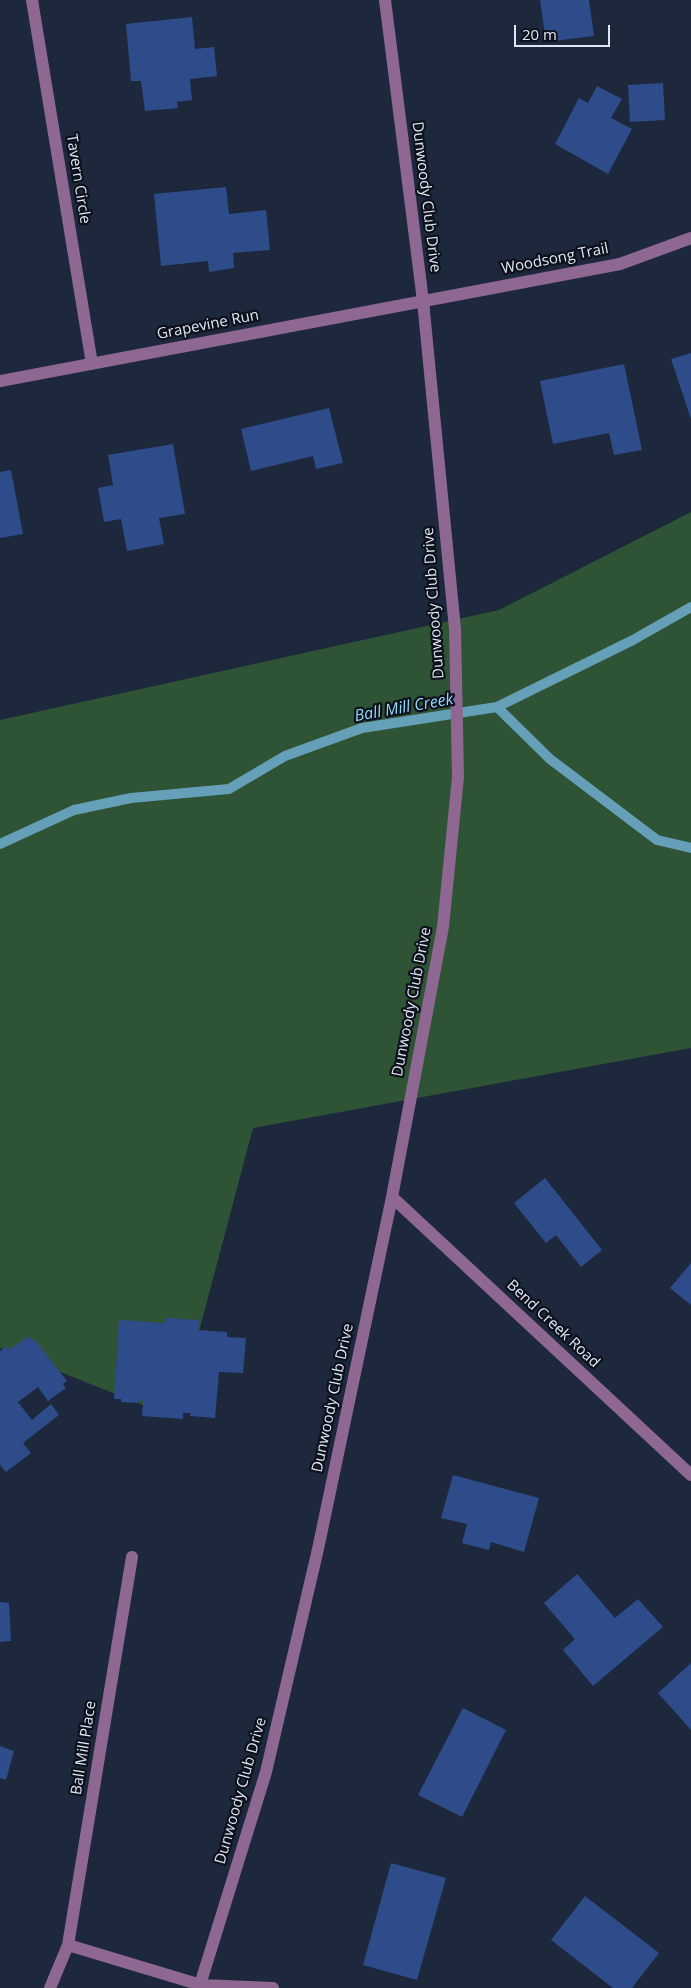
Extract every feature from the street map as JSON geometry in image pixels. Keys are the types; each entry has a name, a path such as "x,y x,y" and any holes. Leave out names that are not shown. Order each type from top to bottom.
{"street":[{"name":"Tavern Circle","path":"32,0 92,364"},
{"name":"Dunwoody Club Drive","path":"200,1986 266,1772 318,1549 392,1197 443,928 458,776 455,629 423,301 385,0"},
{"name":"Woodsong Trail","path":"423,301 620,264 691,238"},
{"name":"Grapevine Run","path":"0,381 423,301"},
{"name":"Bend Creek Road","path":"392,1197 691,1475"},
{"name":"Ball Mill Place","path":"50,1988 68,1945 132,1557"},
{"path":"68,1945 200,1986 273,1988"}],"green space":[{"path":"691,512 691,1048 253,1128 176,1418 0,1348 0,720 499,610"}],"building":[{"path":"540,0 589,0 594,36 546,42"},
{"path":"192,17 195,49 214,47 217,76 190,79 192,100 177,102 178,108 145,111 141,81 131,81 126,24"},
{"path":"663,83 665,120 630,122 628,85"},
{"path":"597,86 622,99 611,118 632,129 608,174 555,144 579,98 588,103"},
{"path":"226,187 229,214 266,210 270,250 233,253 234,268 209,272 208,261 161,266 154,194"},
{"path":"691,353 691,419 671,359"},
{"path":"624,364 642,450 614,455 609,433 553,444 540,381"},
{"path":"329,408 343,463 316,469 313,456 251,471 241,429"},
{"path":"173,444 185,514 159,518 164,544 127,551 121,519 104,522 98,488 113,485 108,455"},
{"path":"11,470 23,534 0,538 0,472"},
{"path":"545,1178 602,1250 581,1267 556,1235 546,1243 514,1203"},
{"path":"691,1263 691,1305 670,1288"},
{"path":"165,1318 199,1320 198,1330 227,1332 227,1337 246,1338 243,1373 219,1372 215,1418 190,1416 190,1413 183,1413 183,1419 142,1416 143,1401 137,1401 137,1403 121,1402 121,1399 114,1399 119,1320 165,1323"},
{"path":"28,1336 32,1341 34,1339 67,1381 63,1384 66,1388 48,1401 38,1387 18,1402 32,1420 51,1404 59,1415 23,1443 31,1453 6,1472 0,1465 0,1351 7,1346 9,1350"},
{"path":"453,1475 539,1498 524,1552 491,1542 489,1550 462,1543 467,1524 441,1518"},
{"path":"577,1574 615,1618 638,1599 663,1627 593,1686 563,1650 575,1639 544,1603"},
{"path":"0,1602 9,1603 11,1641 0,1642"},
{"path":"691,1663 691,1730 658,1693"},
{"path":"463,1708 506,1730 462,1817 418,1795"},
{"path":"0,1746 14,1751 6,1780 0,1778"},
{"path":"391,1863 446,1878 417,1980 363,1965"},
{"path":"585,1896 659,1953 632,1988 613,1988 551,1940"}],"waterway":[{"name":"Ball Mill Creek","path":"0,844 74,810 131,798 229,789 285,756 362,728 497,707 633,640 691,607"},
{"path":"497,707 550,759 657,840 691,848"}]}
